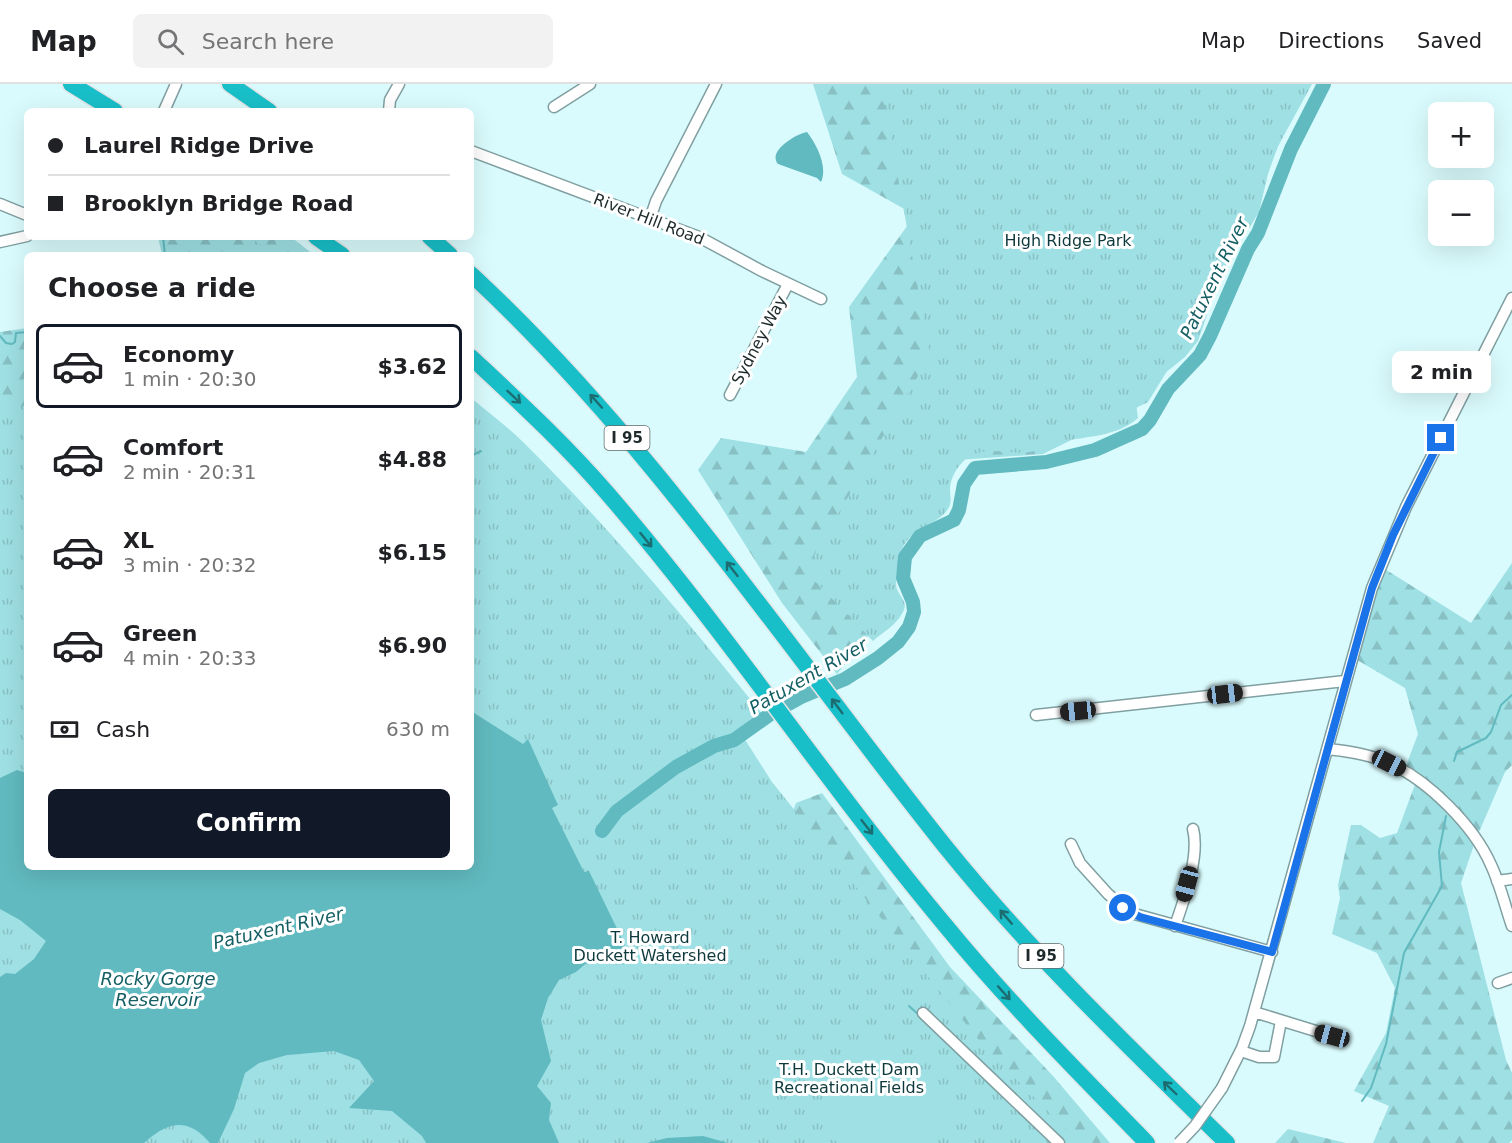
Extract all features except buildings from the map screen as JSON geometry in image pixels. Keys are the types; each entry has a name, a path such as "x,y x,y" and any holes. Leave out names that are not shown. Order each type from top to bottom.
{"highway":[{"path":"71,84 110,108"},
{"path":"230,84 265,108"},
{"path":"320,240 338,252"},
{"path":"433,240 447,252"},
{"name":"I 95","path":"474,277 562,364 653,468 872,753 946,847 1019,933 1113,1032 1227,1143"},
{"path":"474,360 558,440 607,492 939,918 1045,1038 1148,1143"}],"street":[{"path":"165,108 176,84"},
{"path":"389,108 390,100 399,84"},
{"path":"554,107 590,84"},
{"path":"650,219 716,84"},
{"name":"River Hill Road","path":"474,152 711,243 752,266 821,299"},
{"path":"0,204 24,214"},
{"path":"0,242 24,237"},
{"name":"Sydney Way","path":"730,395 788,284"},
{"path":"1179,1143 1195,1126 1222,1088 1241,1051 1272,952 1372,588 1393,535 1512,298"},
{"path":"1036,715 1345,681"},
{"path":"1327,749 1356,753 1389,763 1417,779 1453,812 1476,839 1491,864 1512,926"},
{"path":"1175,926 1192,865 1195,844 1193,829"},
{"path":"1071,844 1080,863 1123,908 1140,917 1272,952"},
{"path":"1497,881 1512,879"},
{"path":"1498,983 1512,978"},
{"path":"1254,1012 1332,1036"},
{"path":"923,1013 1059,1143"},
{"path":"1241,1051 1259,1057 1274,1057 1281,1021"}],"green space":[{"name":"High Ridge Park","path":"813,84 1303,84 1251,214 1183,345 1148,402 1043,454 957,460 901,534 884,570 893,606 837,674 782,603 698,470 721,438 806,452 857,377 849,307 915,215 842,174"},
{"name":"High Ridge Park","path":"881,84 1312,84 1277,148 1259,212 1235,244 1198,341 1185,357 1139,394 1136,403 1138,418 1121,429 1060,442 1030,452 990,451 967,458 953,476 950,485 950,505 945,513 906,541 897,569 896,586 905,605 894,624 873,641 805,571 930,355"},
{"path":"159,240 295,240 310,252 161,252"},
{"path":"255,241 271,252 250,252"},
{"path":"24,328 24,600 0,778 0,332"},
{"name":"T. Howard Duckett Watershed","path":"474,400 517,436 556,475 649,578 738,684 767,720 744,738 772,782 986,1049 1080,1143 0,1143 0,406 24,406 24,870 474,870"},
{"path":"1512,563 1512,765 1505,772 1476,839 1461,883 1506,1060 1512,1073 1512,1140 1509,1143 1373,1143 1389,1106 1354,1091 1386,1033 1395,988 1377,953 1332,934 1340,898 1338,885 1351,825 1361,825 1380,838 1397,833 1417,779 1404,771 1418,734 1405,688 1352,657 1380,566 1471,623"},
{"path":"822,793 950,967 1053,1076 1110,1143 1072,1143 699,840 788,825 796,803"},
{"name":"T.H. Duckett Dam Recreational Fields","path":"877,1037 961,1106 933,1143 838,1143 825,1131 837,1078"},
{"path":"1288,1129 1346,1143 1275,1143"}],"water":[{"path":"807,132 818,150 822,163 821,182 817,178 778,164 776,159 776,154 784,144"},
{"name":"Rocky Gorge Reservoir","path":"474,713 523,744 528,739 558,805 552,808 584,872 589,871 625,945 613,956 590,960 576,972 559,980 548,998 541,1020 551,1061 537,1086 551,1103 549,1120 559,1143 426,1143 422,1136 392,1111 349,1108 374,1081 359,1060 334,1051 287,1055 259,1063 245,1073 234,1109 218,1143 210,1143 194,1129 178,1125 161,1130 144,1143 0,1143 0,977 6,973 15,974 34,959 46,941 20,920 0,909 0,778 17,770 24,772 24,870 474,870"},
{"path":"703,1136 728,1143 647,1143 667,1138"}],"waterway":[{"name":"Patuxent River","path":"602,831 617,811 676,767 714,746 734,740 772,713 801,697 845,679 898,642 909,627 914,612 913,602 903,578 905,557 920,536 954,520 959,510 964,484 975,468 1046,462 1095,450 1142,429 1150,420 1168,389 1200,355 1248,249 1258,233 1291,149 1324,84"},
{"path":"163,240 165,252"},
{"path":"0,336 6,343 12,344 15,342 16,333 24,332"},
{"path":"474,454 481,451"},
{"path":"1454,761 1457,752 1486,738 1491,732 1501,705 1512,695"},
{"path":"1362,1101 1371,1088 1386,1044 1404,953 1442,886 1439,852 1446,816"},
{"path":"909,1006 920,1016"},
{"path":"943,1039 997,1091"}],"route":[{"path":"1123,908 1140,917 1272,952 1372,588 1393,535 1441,438"}]}
